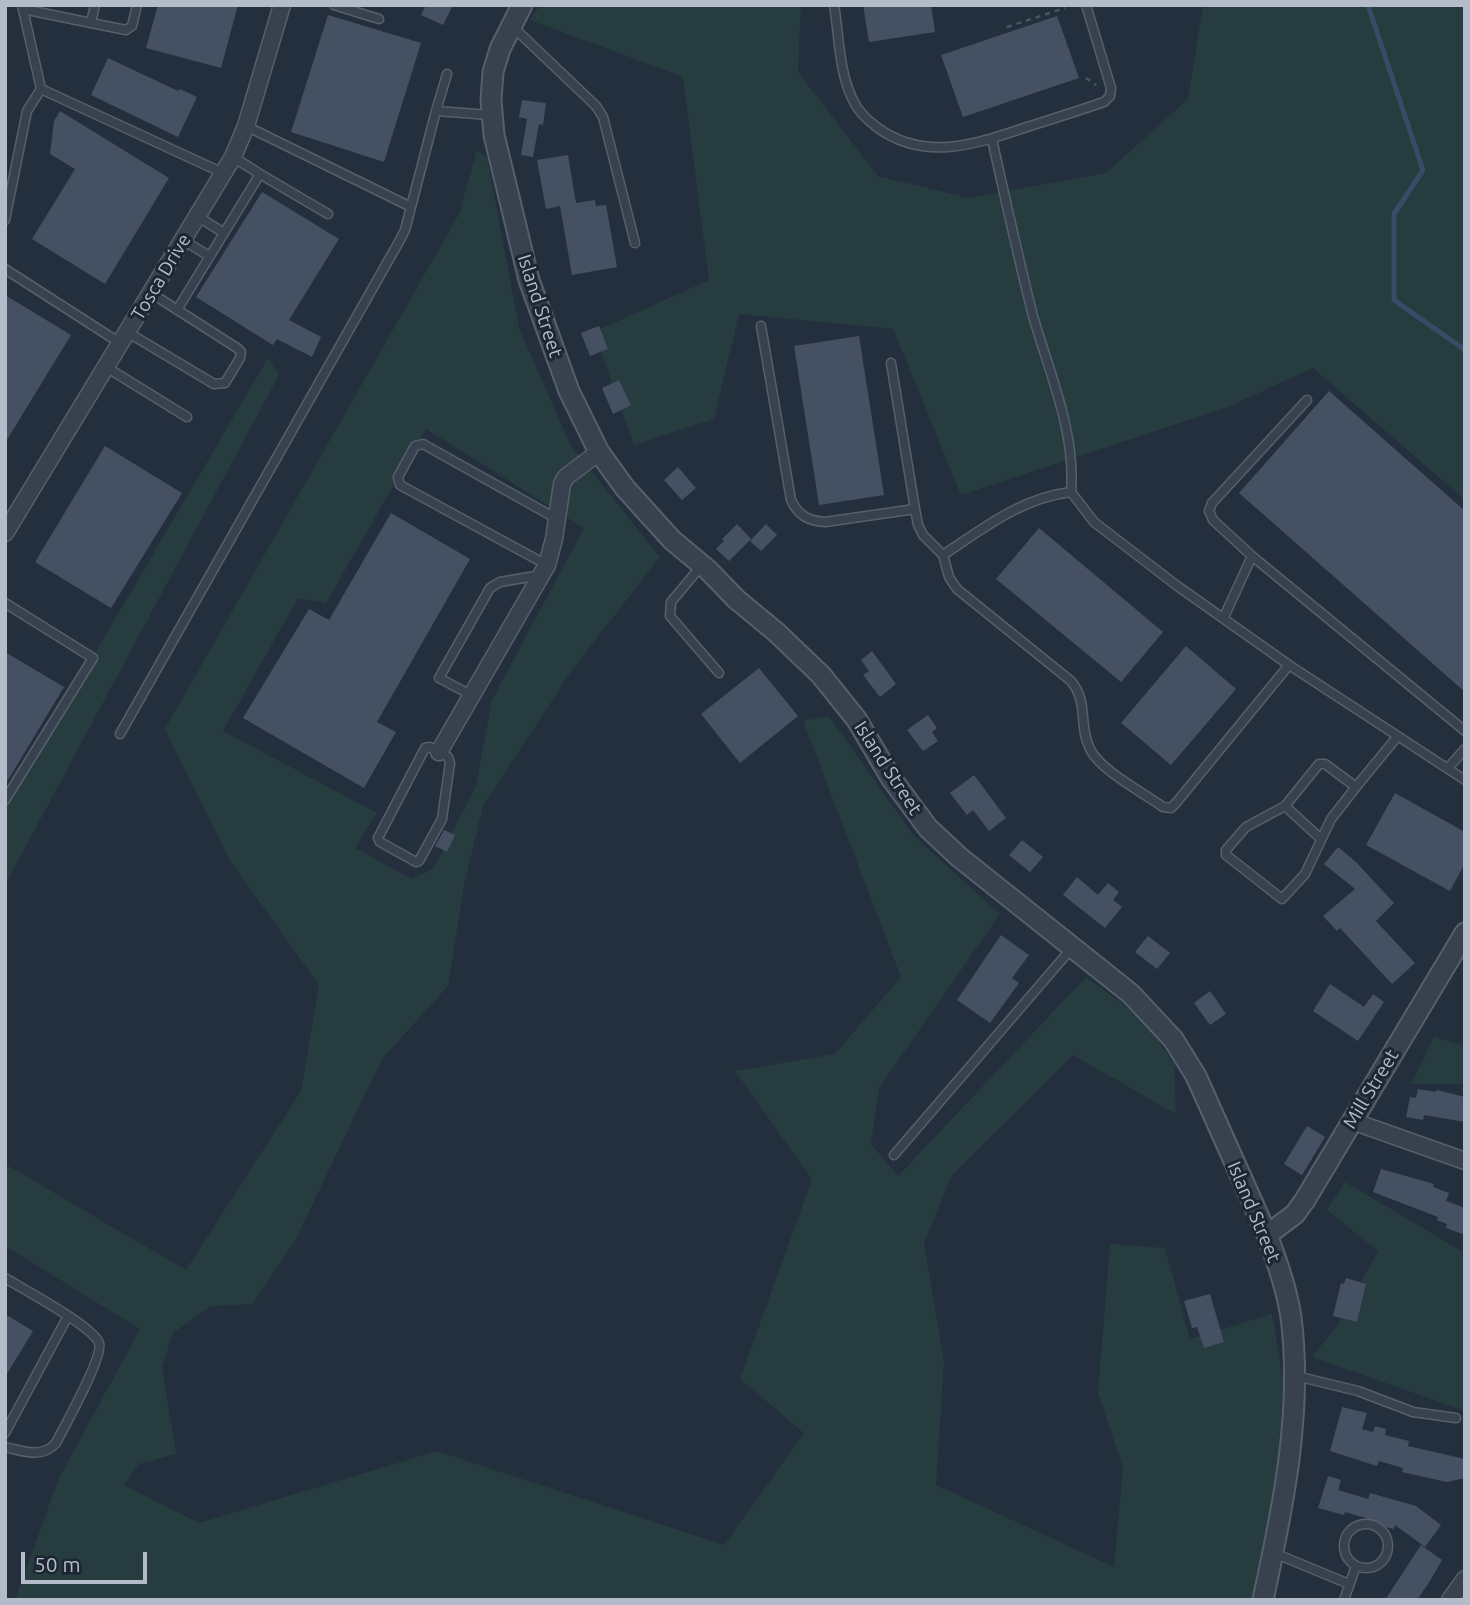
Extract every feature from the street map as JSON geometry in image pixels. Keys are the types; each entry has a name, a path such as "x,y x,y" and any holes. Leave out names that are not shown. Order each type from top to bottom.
{"street":[{"name":"Tosca Drive","path":"5,533 233,157 246,126 282,5"},
{"name":"Island Street","path":"522,5 511,25 493,72 491,93 494,135 528,280 569,391 599,452 625,488 664,532 821,675 857,720 891,778 928,828 1005,895 1131,994 1173,1039 1196,1076 1267,1235 1276,1258 1290,1314 1296,1376 1290,1451 1263,1600"},
{"path":"439,752 544,570 551,554 562,484 566,477 599,452"},
{"name":"Mill Street","path":"1267,1235 1295,1213 1306,1200 1465,933"},
{"path":"1352,1121 1465,1161"},
{"path":"1451,1600 1465,1579"}],"lane":[{"path":"91,23 95,5"},
{"path":"5,220 27,111 41,89 22,7 129,29 137,5"},
{"path":"334,5 379,19"},
{"path":"834,5 847,85 861,114 874,126 904,142 932,148 968,146 1104,102 1110,96 1111,88 1086,5"},
{"path":"511,25 596,106 603,117 635,243"},
{"path":"120,734 405,230 409,206 447,74"},
{"path":"41,89 223,173"},
{"path":"436,111 492,115"},
{"path":"246,126 409,206"},
{"path":"992,139 1029,298 1069,441 1071,492 1094,522 1177,585 1289,665 1465,779"},
{"path":"233,157 328,214"},
{"path":"177,310 260,174"},
{"path":"197,216 224,233"},
{"path":"183,240 209,256"},
{"path":"5,269 124,338 214,384 225,383 241,352 151,293"},
{"path":"761,326 791,500 795,509 813,521 825,522 915,509"},
{"path":"891,363 915,509 923,535 943,555 949,577 957,589 1071,681 1078,690 1083,701 1086,737 1097,760 1163,807 1171,808 1289,665"},
{"path":"106,367 187,417"},
{"path":"1307,400 1212,503 1209,511 1213,520 1465,731"},
{"path":"544,570 400,485 398,477 415,446 423,444 557,519"},
{"path":"943,555 1013,509 1038,499 1071,492"},
{"path":"1224,617 1252,555"},
{"path":"702,565 671,602 670,616 719,673"},
{"path":"471,695 439,678 487,592 500,582 544,570"},
{"path":"5,603 93,658 5,800"},
{"path":"1356,787 1322,763 1285,806 1246,827 1226,850 1226,855 1282,899 1305,874 1331,819 1397,737"},
{"path":"430,747 439,752 450,760 443,814 419,861 416,862 380,842 379,838 425,748 430,747"},
{"path":"1448,768 1465,748"},
{"path":"1285,806 1321,839"},
{"path":"894,1155 1073,946"},
{"path":"5,1278 68,1316 95,1337 99,1344 96,1363 57,1443 51,1448 34,1453 5,1447"},
{"path":"5,1433 68,1316"},
{"path":"1296,1376 1359,1391 1421,1414 1456,1418"},
{"path":"1361,1525 1376,1527 1386,1537 1388,1550 1385,1557 1376,1566 1356,1566 1346,1555 1345,1540 1348,1533 1361,1525"},
{"path":"1273,1553 1349,1584"},
{"path":"1345,1600 1356,1566"}],"path":[{"path":"1007,27 1065,8"},
{"path":"1086,78 1096,85"}],"green space":[{"path":"540,5 801,5 798,72 878,176 968,198 1106,173 1188,99 1203,5 1465,5 1465,500 1313,368 1228,407 961,495 893,329 739,314 714,419 634,445 594,332 709,280 683,77 530,20"},
{"path":"477,150 487,157 519,328 570,444 660,557 572,670 483,806 465,880 448,986 382,1059 295,1241 252,1304 211,1306 173,1333 162,1367 176,1454 139,1464 124,1485 199,1523 437,1451 724,1545 804,1433 740,1379 812,1179 735,1071 835,1054 901,977 803,721 829,716 914,836 1000,914 879,1088 871,1144 898,1176 1086,977 1143,1018 1174,1064 1176,1114 1073,1055 952,1175 924,1244 944,1361 936,1485 1114,1567 1123,1468 1098,1392 1110,1244 1165,1248 1190,1339 1272,1314 1297,1457 1263,1600 15,1600 58,1480 140,1329 5,1246 5,1164 186,1270 301,1091 319,985 229,859 165,729 459,214","holes":["426,429 584,528 492,700 476,786 434,868 412,879 355,848 377,813 223,731 298,598 326,603"]},
{"path":"268,358 279,375 5,885 5,807"},
{"path":"1434,1037 1465,1046 1465,1084 1411,1084"},
{"path":"1345,1182 1465,1253 1465,1411 1312,1357 1339,1323 1378,1251 1327,1210"}],"building":[{"path":"158,5 238,5 221,68 146,48"},
{"path":"426,5 453,5 443,25 421,15"},
{"path":"863,5 931,5 935,32 869,42"},
{"path":"328,15 421,43 384,162 291,132"},
{"path":"1057,16 1079,78 963,117 941,55"},
{"path":"108,58 178,91 180,89 197,97 178,137 91,95"},
{"path":"522,100 546,103 543,125 539,124 533,157 521,155 527,119 519,117"},
{"path":"60,111 169,178 105,284 32,239 75,169 50,154 54,121"},
{"path":"568,155 576,203 595,200 596,206 606,205 617,267 572,275 560,206 546,209 537,160"},
{"path":"262,192 339,239 289,320 321,337 312,357 277,339 273,345 196,297"},
{"path":"5,295 71,335 5,443"},
{"path":"599,326 608,349 590,356 581,333"},
{"path":"859,336 884,495 819,505 794,346"},
{"path":"619,380 631,405 613,414 602,388"},
{"path":"1329,391 1465,511 1465,692 1239,493"},
{"path":"105,446 182,493 111,608 35,562"},
{"path":"678,467 696,488 682,500 664,480"},
{"path":"391,513 470,559 377,722 396,732 364,788 243,718 309,609 329,620"},
{"path":"737,524 751,539 729,561 716,549"},
{"path":"766,524 777,535 761,551 750,541"},
{"path":"1039,528 1163,632 1121,682 996,579"},
{"path":"1186,646 1236,689 1171,765 1121,723"},
{"path":"872,651 896,684 880,697 863,675 869,671 861,660"},
{"path":"5,652 64,687 5,785"},
{"path":"759,668 798,716 740,763 701,714"},
{"path":"928,715 937,728 932,732 938,741 923,751 907,730"},
{"path":"974,775 1006,818 989,831 973,810 967,815 950,793"},
{"path":"1395,793 1465,832 1465,863 1450,891 1366,845"},
{"path":"444,830 455,835 447,852 435,846"},
{"path":"1022,840 1043,857 1030,872 1009,855"},
{"path":"1338,847 1356,862 1394,903 1376,921 1415,963 1392,984 1340,928 1337,931 1323,916 1355,889 1324,864"},
{"path":"1077,877 1098,895 1108,883 1119,892 1113,900 1122,907 1105,928 1063,895"},
{"path":"1001,935 1029,955 1012,978 1019,983 990,1023 957,1000"},
{"path":"1148,936 1170,953 1157,969 1135,952"},
{"path":"1330,984 1364,1007 1373,994 1384,1002 1358,1041 1313,1011"},
{"path":"1210,991 1226,1014 1210,1025 1194,1003"},
{"path":"1418,1089 1437,1090 1465,1097 1465,1122 1424,1115 1423,1120 1406,1117 1410,1097 1416,1098"},
{"path":"1307,1126 1325,1137 1302,1175 1284,1164"},
{"path":"1381,1169 1434,1184 1433,1187 1449,1193 1446,1201 1465,1208 1465,1235 1446,1228 1447,1224 1437,1220 1438,1217 1373,1192"},
{"path":"1346,1278 1366,1284 1357,1322 1333,1316 1341,1283 1344,1284"},
{"path":"1210,1294 1224,1342 1204,1348 1197,1327 1192,1328 1184,1301"},
{"path":"5,1314 33,1331 5,1377"},
{"path":"1342,1407 1367,1413 1362,1429 1373,1432 1375,1426 1386,1429 1385,1435 1409,1441 1408,1446 1465,1459 1465,1478 1447,1482 1402,1472 1403,1468 1379,1461 1377,1466 1330,1451"},
{"path":"1328,1476 1341,1480 1338,1490 1368,1499 1370,1493 1416,1506 1441,1525 1425,1547 1395,1525 1394,1529 1345,1512 1344,1515 1318,1508"},
{"path":"1421,1545 1442,1560 1430,1581 1417,1600 1385,1600"}],"waterway":[{"path":"1368,5 1423,170 1394,214 1394,300 1465,350"}]}
